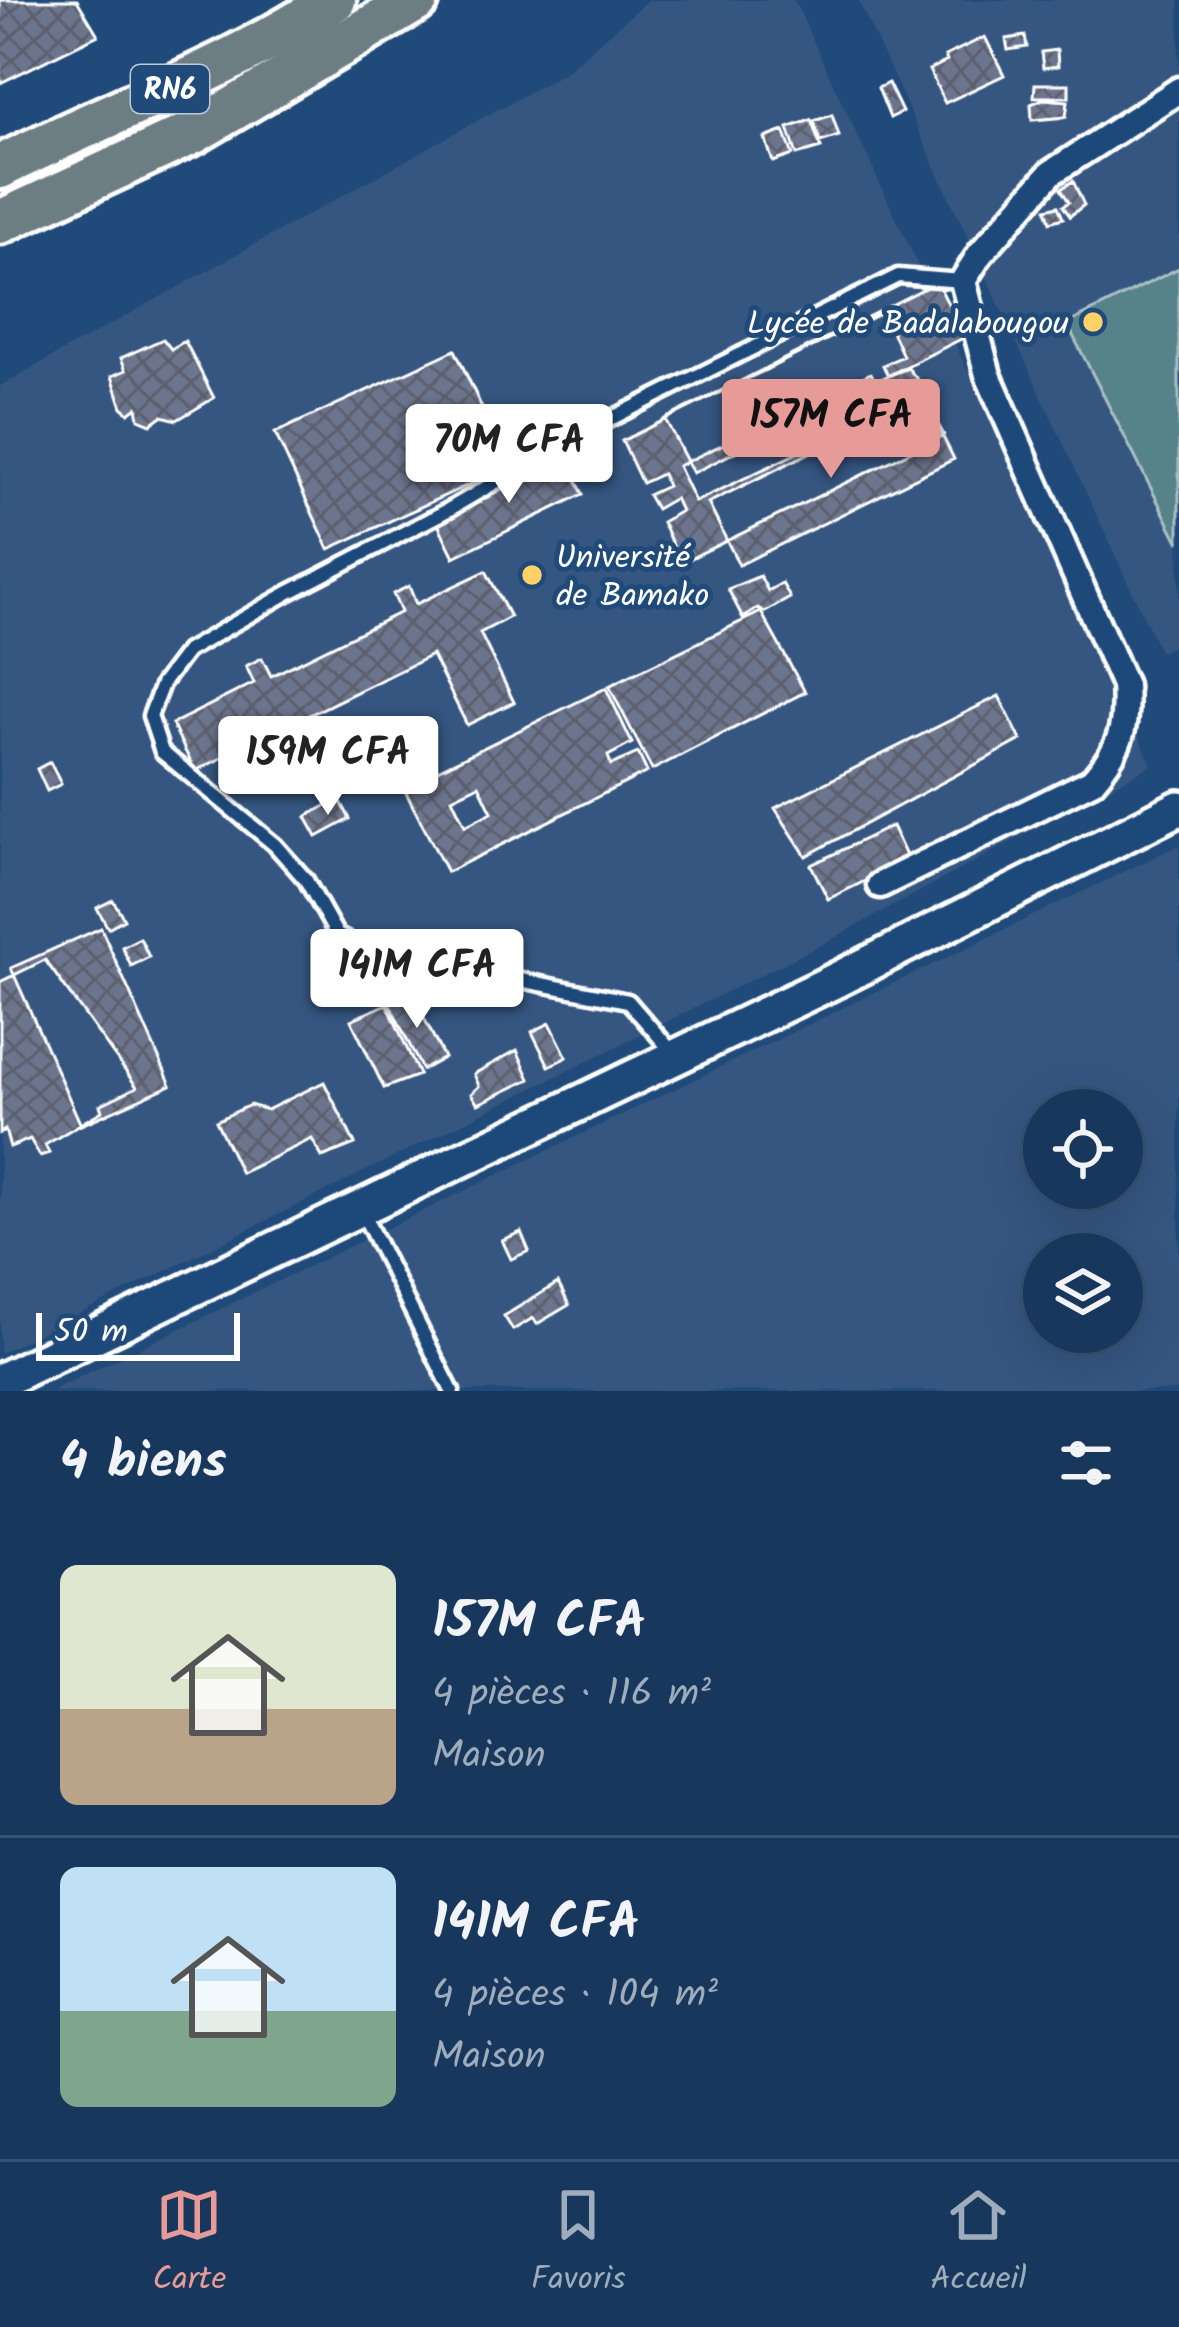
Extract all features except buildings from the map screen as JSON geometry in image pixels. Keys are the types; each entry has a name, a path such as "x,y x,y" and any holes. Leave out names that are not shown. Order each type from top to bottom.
{"highway":[{"name":"RN6","path":"0,167 147,100 303,21 334,0"},
{"name":"RN6","path":"0,222 194,133 417,0"}],"street":[{"path":"880,885 1092,781 1116,754 1126,715 1124,685 988,375 963,281 980,254 1052,173 1179,90"},
{"path":"0,1381 832,982 1179,808"}],"lane":[{"path":"676,1056 628,1001 510,978 394,965 337,934 306,880 275,845 161,752 150,716 162,684 187,652 566,441 898,277 963,281"},
{"path":"361,1209 452,1391"}],"shaded area":[{"name":"Université de Bamako","path":"648,0 794,0 1152,765 825,943 0,1353 0,386 565,72"},
{"name":"Lycée de Badalabougou","path":"858,0 1179,0 1179,644 1160,652"},
{"path":"1179,845 1179,1391 51,1391"}],"green space":[{"path":"1179,268 1179,543 1067,324"}],"place":[{"name":"Lycée de Badalabougou","path":"1093,322"},
{"name":"Université de Bamako","path":"532,575"}]}
